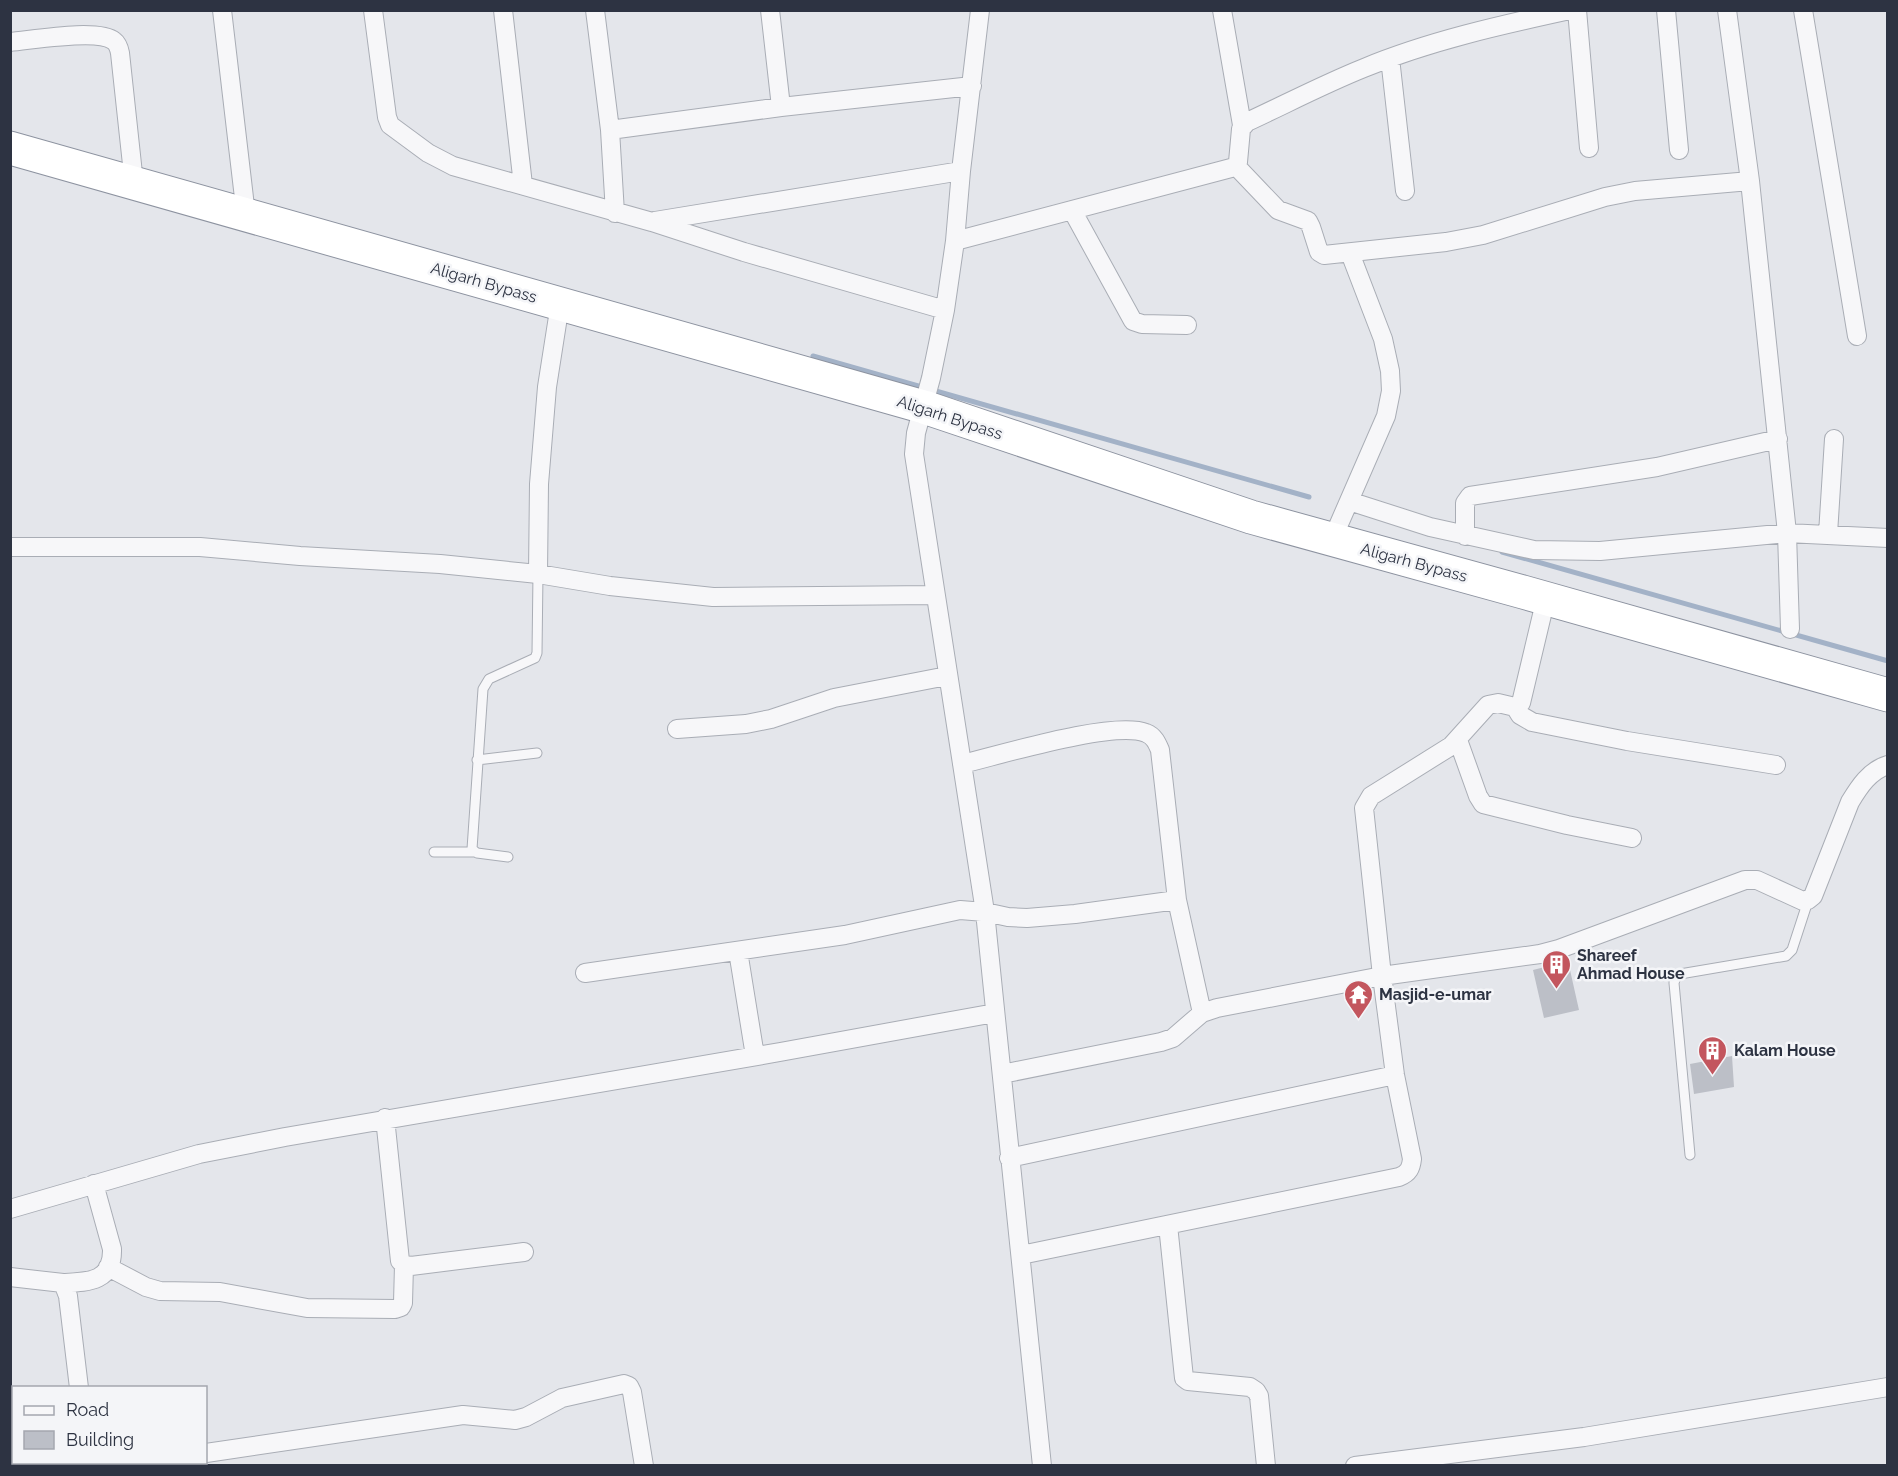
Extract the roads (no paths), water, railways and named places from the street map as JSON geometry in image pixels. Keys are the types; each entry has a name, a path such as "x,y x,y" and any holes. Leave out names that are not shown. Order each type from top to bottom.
{"highway":[{"name":"Aligarh Bypass","path":"10,148 560,304 927,394 1251,517 1887,695"}],"street":[{"path":"222,10 246,215"},
{"path":"373,10 390,125 441,161 945,310"},
{"path":"503,10 523,185"},
{"path":"595,10 610,130 615,213"},
{"path":"770,10 781,107"},
{"path":"980,10 955,242 945,310 916,433 914,454 985,912 1042,1466"},
{"path":"1222,10 1242,125 1236,166"},
{"path":"1242,125 1363,68 1390,58 1496,26 1570,10"},
{"path":"1576,10 1589,148"},
{"path":"1666,10 1679,150"},
{"path":"1727,10 1750,181 1778,439 1787,533 1791,629"},
{"path":"1803,10 1857,336"},
{"path":"10,42 94,34 113,40 118,45 134,183"},
{"path":"1390,58 1405,191"},
{"path":"610,130 781,107 972,86"},
{"path":"955,242 1236,166"},
{"path":"1236,166 1278,210 1308,221 1321,254 1446,242 1483,235 1605,197 1635,191 1750,181"},
{"path":"652,222 961,171"},
{"path":"1072,210 1134,321 1142,324 1187,325"},
{"path":"1332,540 1386,416 1391,391 1390,371 1383,339 1350,253"},
{"path":"538,574 538,484 547,387 560,304"},
{"path":"1465,536 1465,502 1470,496 1657,467 1778,439"},
{"path":"1828,534 1834,439"},
{"path":"1349,501 1410,522 1526,549 1600,551 1787,533 1887,538"},
{"path":"10,547 200,547 300,556 440,564 538,574 610,586 713,597 935,595"},
{"path":"1515,707 1521,703 1546,598"},
{"path":"677,729 746,724 771,719 834,698 947,676"},
{"path":"1021,1255 1406,1174 1411,1168 1412,1159 1395,1075 1364,808 1371,796 1458,740 1492,702 1515,707 1520,715 1532,722 1627,741 1776,765"},
{"path":"962,764 1077,736 1109,731 1139,731 1150,734 1160,750 1177,900 1202,1013"},
{"path":"1458,740 1478,796 1484,804 1568,825 1632,837"},
{"path":"1002,1074 1161,1042 1173,1038 1202,1013 1217,1008 1382,976 1539,954 1559,949 1752,879 1808,900 1813,896 1850,802 1858,788 1877,769 1887,765"},
{"path":"585,973 845,935 960,910 1008,917 1056,916 1177,900"},
{"path":"738,951 755,1056"},
{"path":"10,1209 199,1154 385,1118 755,1056 995,1012"},
{"path":"1009,1158 1395,1075"},
{"path":"108,1267 146,1287 160,1291 220,1292 307,1308 394,1309 401,1307 404,1265 399,1258 385,1118"},
{"path":"10,1277 63,1283 91,1282 102,1276 112,1259 112,1250 94,1184"},
{"path":"1168,1225 1182,1373 1188,1381 1250,1387 1256,1391 1259,1396 1266,1466"},
{"path":"404,1265 524,1252"},
{"path":"63,1283 68,1296 79,1386"},
{"path":"207,1453 463,1415 515,1420 526,1417 562,1398 624,1384 629,1386 632,1392 644,1466"},
{"path":"1354,1466 1584,1437 1887,1387"}],"lane":[{"path":"473,852 471,845 477,760 485,683 489,679 531,661 537,653 538,574"},
{"path":"477,760 537,753"},
{"path":"434,852 473,852 508,857"},
{"path":"1690,1155 1674,983 1676,977 1680,974 1786,956 1792,950 1808,900"}],"waterway":[{"path":"813,356 1309,497"},
{"path":"1502,552 1888,661"}],"place":[{"name":"Shareef Ahmad House","path":"1556,990"},
{"name":"Masjid-e-umar","path":"1358,1020"},
{"name":"Kalam House","path":"1713,1076"}]}
